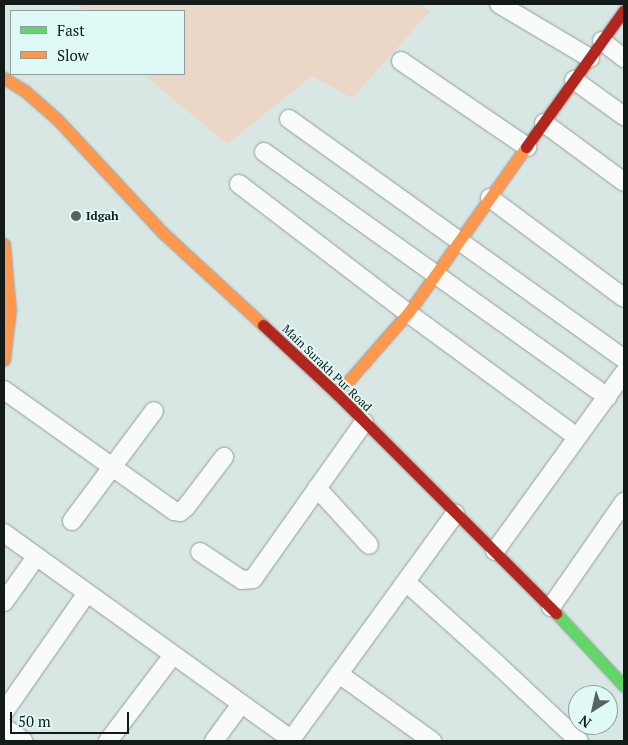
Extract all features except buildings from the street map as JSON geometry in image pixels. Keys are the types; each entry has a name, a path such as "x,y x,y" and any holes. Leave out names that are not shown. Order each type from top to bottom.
{"street":[{"path":"499,4 590,58"},
{"path":"337,394 408,313 624,10"},
{"path":"602,41 624,58"},
{"path":"401,61 527,147"},
{"name":"Main Surakh Pur Road","path":"4,78 25,91 57,119 162,233 337,394 455,514 495,551 624,686"},
{"path":"574,80 624,116"},
{"path":"290,119 624,359"},
{"path":"544,123 624,182"},
{"path":"264,152 437,273 607,396"},
{"path":"239,184 408,313 577,437"},
{"path":"490,198 624,298"},
{"path":"4,244 10,310 4,360"},
{"path":"495,551 624,373"},
{"path":"4,390 174,511 180,512 224,457"},
{"path":"72,521 154,412"},
{"path":"200,552 242,580 253,579 364,422"},
{"path":"317,488 369,545"},
{"path":"551,608 624,502"},
{"path":"4,533 292,741 455,514"},
{"path":"4,602 36,557"},
{"path":"406,582 498,664 579,741"},
{"path":"4,712 87,593"},
{"path":"108,741 173,655"},
{"path":"339,674 432,741"},
{"path":"214,741 241,704"},
{"path":"4,727 23,741"}],"shaded area":[{"path":"76,4 420,4 430,11 352,98 312,76 227,144 144,75 185,75 185,10 83,10"}],"traffic: fast":[{"path":"556,613 624,686"}],"traffic: slow":[{"path":"4,78 25,91 57,119 163,233 263,325"},
{"path":"337,394 408,313 526,147"},
{"path":"4,244 10,310 4,360"}],"traffic: jam":[{"path":"526,147 624,10"},
{"path":"263,325 337,394 556,613"}],"place":[{"name":"Idgah","path":"76,216"}]}
